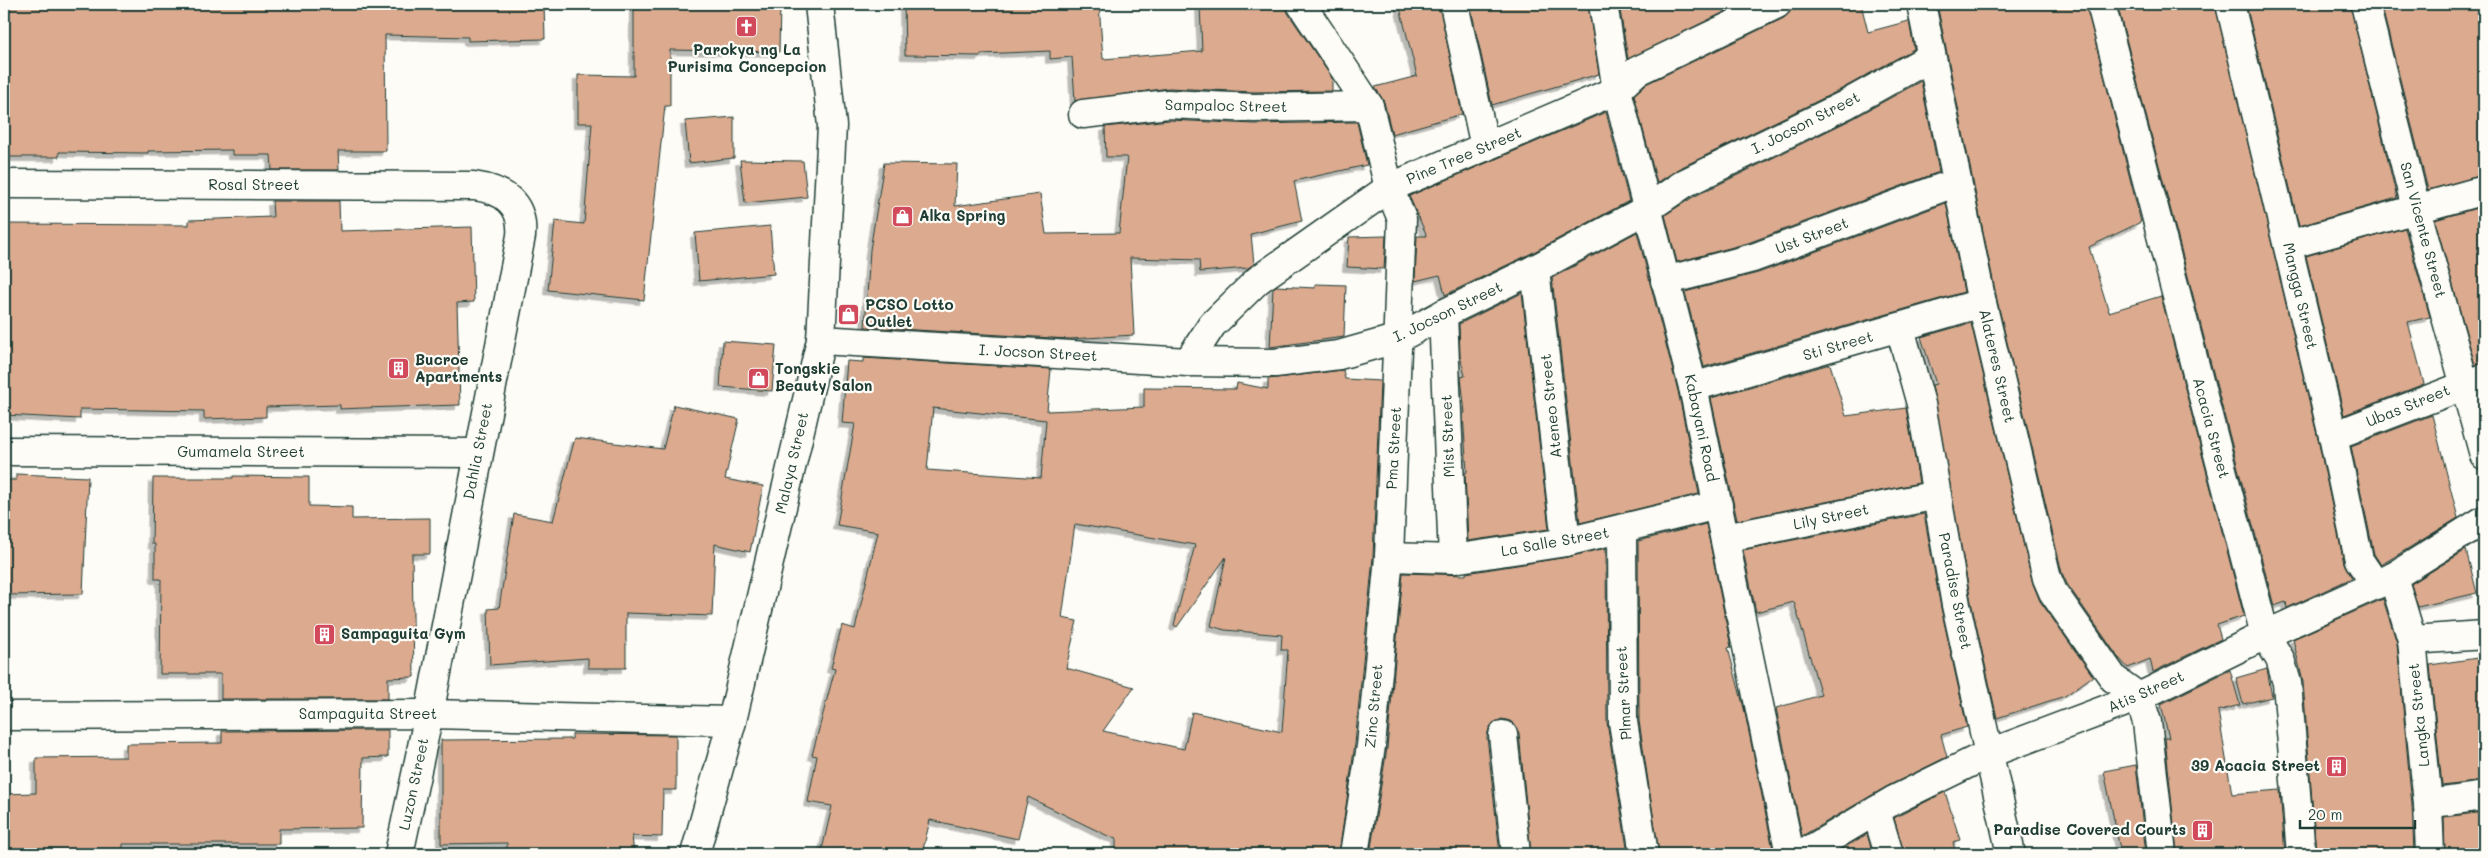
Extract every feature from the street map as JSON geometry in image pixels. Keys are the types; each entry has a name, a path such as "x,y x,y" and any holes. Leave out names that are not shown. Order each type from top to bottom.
{"street":[{"name":"Malaya Street","path":"696,854 732,720 821,340 832,126 819,4"},
{"name":"Pma Street","path":"1301,4 1369,106 1389,188 1402,219 1399,338 1389,557"},
{"path":"1454,4 1485,147"},
{"name":"Kabayani Road","path":"1603,4 1617,90 1664,281 1693,387 1790,854"},
{"name":"Pine Tree Street","path":"1188,362 1212,325 1258,280 1389,188 1617,90 1637,71 1777,4"},
{"name":"Alateres Street","path":"1921,4 1982,303 2047,578 2053,592 2114,680 2140,697"},
{"name":"Acacia Street","path":"2101,4 2265,635 2280,659 2287,683 2301,854"},
{"name":"Mangga Street","path":"2230,4 2333,436 2359,560 2385,581"},
{"name":"San Vicente Street","path":"2366,4 2416,208 2474,381 2484,455"},
{"name":"I. Jocson Street","path":"821,340 1188,362 1275,363 1340,355 1399,338 1443,314 1536,269 1647,209 1685,183 1844,105 1931,56"},
{"name":"Sampaloc Street","path":"1083,114 1168,104 1254,108 1369,106"},
{"name":"Ust Street","path":"1664,281 1754,258 1957,182"},
{"name":"Rosal Street","path":"4,184 474,186 495,190 504,194"},
{"path":"2288,245 2484,190"},
{"name":"Dahlia Street","path":"429,714 522,228 516,210 504,194"},
{"name":"Ateneo Street","path":"1536,269 1566,542"},
{"name":"Sti Street","path":"1693,387 1982,303"},
{"name":"Mist Street","path":"1443,314 1453,559"},
{"name":"Paradise Street","path":"1900,328 1921,404 1956,605 2011,854"},
{"name":"Ubas Street","path":"2333,436 2474,381"},
{"name":"Gumamela Street","path":"4,451 478,453"},
{"name":"Lily Street","path":"1725,538 1937,495"},
{"name":"La Salle Street","path":"1389,557 1453,559 1566,542 1622,530 1718,505"},
{"name":"Atis Street","path":"1803,854 1876,811 1990,753 2140,697 2265,635 2385,581 2484,520"},
{"name":"Plmar Street","path":"1622,530 1623,722 1644,854"},
{"name":"Zinc Street","path":"1354,854 1371,746 1389,557"},
{"name":"Langka Street","path":"2385,581 2412,640 2428,804 2430,854"},
{"path":"2412,640 2484,635"},
{"path":"2140,697 2147,722 2162,854"},
{"name":"Sampaguita Street","path":"4,716 429,714 732,720"},
{"name":"Luzon Street","path":"399,854 429,714"},
{"path":"1503,735 1516,854"},
{"path":"2428,804 2484,796"},
{"path":"1876,811 1889,854"}],"building":[{"path":"4,4 544,4 545,39 468,41 468,37 385,35 386,151 338,151 339,170 272,170 271,155 232,155 232,150 148,151 148,153 59,152 59,157 4,157"},
{"path":"634,4 780,4 779,52 670,50 670,106 665,106 644,300 548,290 555,221 584,224 592,123 578,123 578,75 634,76"},
{"path":"904,4 980,4 980,6 1099,4 1103,59 1202,51 1200,6 1286,4 1288,13 1332,78 1332,91 1254,92 1169,88 1075,101 1072,57 1050,59 1050,51 981,54 981,56 905,55"},
{"path":"1399,4 1439,4 1462,114 1392,134 1384,102 1375,87 1417,76"},
{"path":"1470,4 1588,4 1599,74 1492,105"},
{"path":"1619,4 1741,4 1628,59"},
{"path":"1792,4 1861,4 1868,32 1909,21 1914,49 1838,91 1678,169 1657,183 1634,95 1646,84 1784,18 1790,12"},
{"path":"1937,4 2086,4 2141,222 2089,247 2109,312 2161,296 2244,616 2217,625 2221,639 2153,672 2150,659 2128,668 2118,657 2067,584 2062,573 1997,300"},
{"path":"2117,4 2215,4 2318,439 2344,563 2352,578 2287,608 2286,602 2274,606"},
{"path":"2246,4 2350,4 2397,198 2299,226"},
{"path":"2381,4 2484,4 2484,175 2428,190"},
{"path":"1921,81 1939,172 1748,243 1677,262 1665,215 1693,197 1852,119"},
{"path":"1606,112 1629,201 1528,255 1445,295 1440,275 1415,281 1417,236 1427,236 1409,196"},
{"path":"734,117 734,158 689,163 685,121"},
{"path":"1169,120 1254,124 1357,122 1367,165 1294,181 1302,221 1251,234 1254,264 1248,268 1200,272 1199,260 1130,258 1134,335 1070,339 865,327 870,250 884,163 957,164 955,206 1040,194 1046,234 1119,233 1127,157 1106,157 1105,127"},
{"path":"740,160 803,161 807,197 745,203"},
{"path":"272,201 339,201 340,231 472,227 474,302 457,303 460,405 340,409 340,405 266,407 266,417 204,419 204,411 80,409 80,419 4,415 4,224 189,225 189,220 273,217"},
{"path":"1946,203 1964,292 1704,367 1685,292 1758,273"},
{"path":"2484,206 2484,363 2475,365 2435,220"},
{"path":"770,226 774,274 699,281 695,233"},
{"path":"2405,228 2430,317 2408,322 2424,384 2344,415 2306,256"},
{"path":"1637,232 1678,391 1699,494 1580,523 1552,278"},
{"path":"1386,236 1384,269 1347,267 1349,237"},
{"path":"1315,284 1346,285 1344,337 1270,347 1273,288 1276,286 1315,288"},
{"path":"1522,293 1549,529 1468,541 1465,473 1467,472 1463,414 1465,413 1461,377 1465,376 1460,356 1459,324"},
{"path":"1971,323 2033,584 2040,601 2093,676 2065,696 1997,718 1971,602 1932,385 1936,384 1921,337"},
{"path":"723,341 776,345 772,391 720,387"},
{"path":"863,358 1051,369 1047,411 1144,407 1144,388 1236,389 1237,383 1268,389 1268,379 1343,370 1345,379 1380,381 1373,557 1355,744 1339,854 1116,854 1116,838 1108,836 1028,797 1018,839 930,820 922,854 821,854 832,806 808,802 817,756 812,755 835,669 831,668 842,625 855,629 878,532 837,525 855,424 842,423 847,361 863,362","holes":["933,408 1046,420 1041,478 927,470","1075,524 1195,545 1174,625 1177,627 1226,557 1211,626 1225,630 1282,635 1281,650 1288,650 1282,732 1192,712 1184,749 1103,731 1134,687 1066,668 1077,621 1062,618"]},
{"path":"1830,364 1846,416 1906,408 1919,483 1737,520 1711,398"},
{"path":"674,405 739,419 725,479 763,486 750,552 715,544 712,616 626,613 626,668 588,668 588,658 490,665 488,609 499,608 514,514 553,521 575,438 663,449"},
{"path":"2432,415 2458,518 2381,565 2374,554 2351,446"},
{"path":"16,474 88,477 83,594 4,595 4,480 16,480"},
{"path":"233,476 309,477 309,506 352,507 352,519 430,518 430,554 412,554 414,677 388,678 388,699 221,699 221,674 160,674 161,579 155,579 155,544 152,544 153,478 233,478"},
{"path":"1924,514 1941,608 1967,727 1941,735 1947,757 1886,787 1802,836 1776,708 1821,695 1794,602 1756,612 1743,550"},
{"path":"1706,524 1731,647 1728,648 1744,708 1774,854 1659,854 1639,721 1638,541"},
{"path":"1606,548 1607,722 1628,854 1531,854 1519,733 1515,725 1510,721 1502,719 1493,723 1487,737 1500,854 1370,854 1387,748 1403,573 1466,575 1466,573 1568,557"},
{"path":"2466,550 2477,593 2418,607 2411,584"},
{"path":"2383,599 2397,643 2412,805 2414,854 2316,854 2303,682 2293,639"},
{"path":"2484,657 2484,781 2442,786 2430,665"},
{"path":"2267,669 2272,697 2243,704 2236,678"},
{"path":"2230,670 2240,705 2218,711 2232,794 2280,790 2285,854 2177,854 2165,738 2169,738 2161,704"},
{"path":"388,730 388,757 363,758 362,828 279,829 279,844 123,844 123,854 4,854 4,794 36,793 36,758 126,757 126,744 222,743 222,731"},
{"path":"572,734 676,735 676,790 663,790 662,837 632,836 634,854 507,854 507,843 441,844 441,740 572,739"},
{"path":"2136,765 2146,854 2121,854 2104,771"},
{"path":"1945,792 1960,840 1953,842 1956,854 1904,854 1894,818"},
{"path":"2484,812 2484,854 2445,854 2444,817"},
{"path":"1867,834 1873,854 1833,854"}],"place":[{"name":"Parokya ng La Purisima Concepcion","path":"747,27"},
{"name":"Alka Spring","path":"903,216"},
{"name":"PCSO Lotto Outlet","path":"849,314"},
{"name":"Bucroe Apartments","path":"399,369"},
{"name":"Tongskie Beauty Salon","path":"759,378"},
{"name":"Sampaguita Gym","path":"325,634"},
{"name":"39 Acacia Street","path":"2336,766"},
{"name":"Paradise Covered Courts","path":"2202,830"}]}
